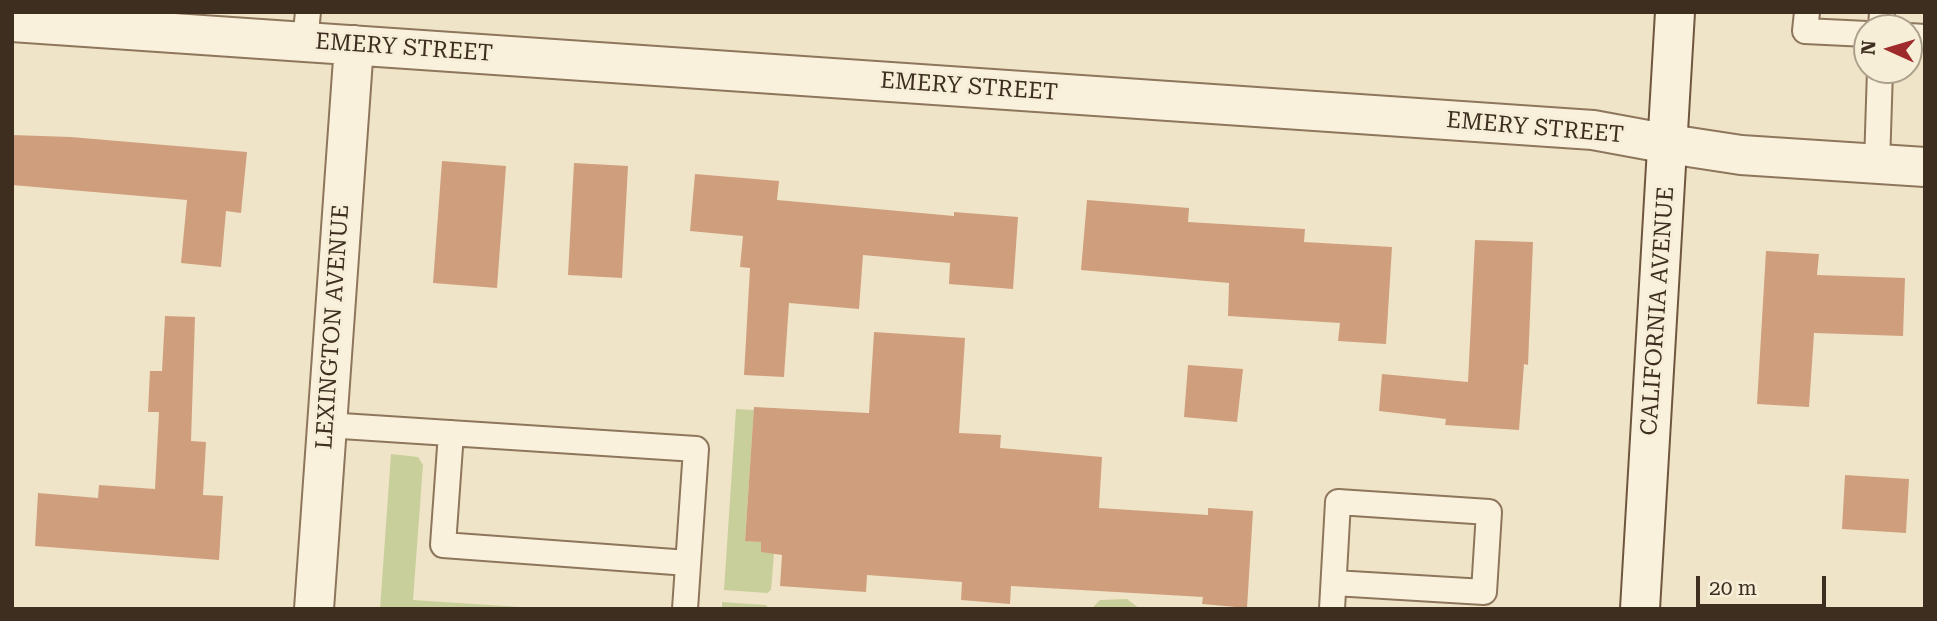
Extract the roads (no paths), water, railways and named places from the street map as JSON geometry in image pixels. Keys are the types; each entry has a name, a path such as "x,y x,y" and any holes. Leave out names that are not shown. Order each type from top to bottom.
{"street":[{"name":"CALIFORNIA AVENUE","path":"1640,609 1675,12"},
{"name":"EMERY STREET","path":"12,22 306,27 354,45 1594,130 1741,155 1925,167"},
{"name":"LEXINGTON AVENUE","path":"314,609 354,45"}],"lane":[{"path":"1807,12 1805,31 1853,33"},
{"path":"1877,164 1880,84"},
{"path":"327,425 696,449 685,609"},
{"path":"451,433 443,545 688,563"},
{"path":"1332,609 1338,502 1489,512 1484,592 1334,583"}]}
